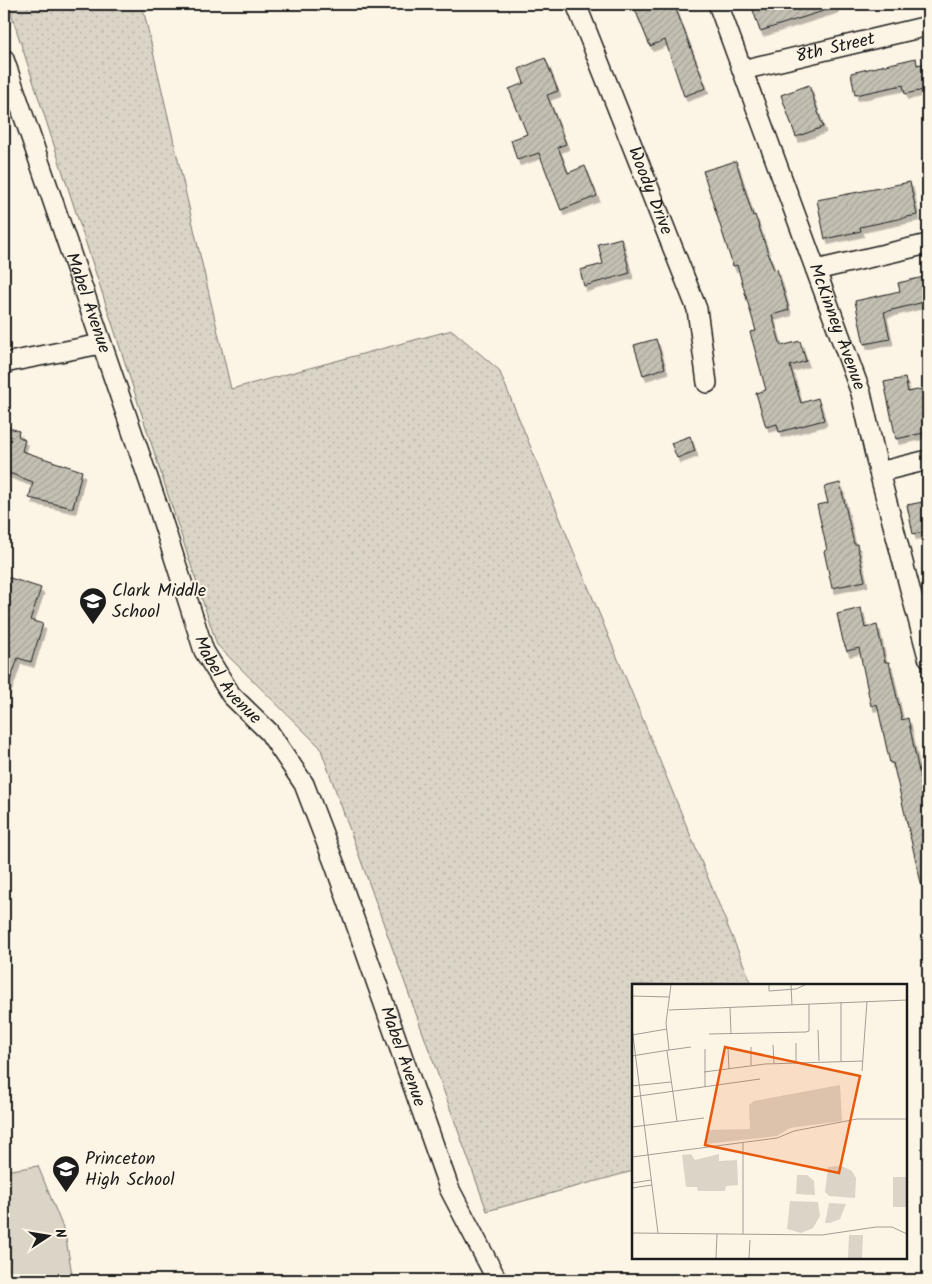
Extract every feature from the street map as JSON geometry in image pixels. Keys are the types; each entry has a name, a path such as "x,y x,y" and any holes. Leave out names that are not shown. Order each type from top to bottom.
{"street":[{"name":"Woody Drive","path":"576,4 697,309 707,383"},
{"name":"McKinney Avenue","path":"718,4 861,393 879,472 928,658"},
{"name":"8th Street","path":"742,70 928,26"},
{"name":"Mabel Avenue","path":"4,59 204,651 231,695 269,732 304,784 335,865 449,1188 497,1280"},
{"path":"816,270 928,244"},
{"path":"4,363 101,344"},
{"path":"879,472 928,460"}],"shaded area":[{"path":"8,4 142,4 231,389 452,330 499,370 752,984 632,984 632,1171 487,1211 320,747 217,645"},
{"path":"38,1166 65,1233 73,1280 4,1280 4,1171"}],"building":[{"path":"642,4 674,4 706,88 684,96 665,40 650,46 634,7"},
{"path":"751,4 835,4 836,7 760,31"},
{"path":"545,58 558,91 547,95 566,144 558,147 568,173 585,166 597,196 561,210 539,153 517,160 511,140 527,134 509,89 524,83 519,69"},
{"path":"916,58 917,65 928,63 928,89 905,94 903,85 855,95 851,73"},
{"path":"809,85 823,127 796,137 781,95"},
{"path":"736,161 753,216 755,215 774,270 777,269 789,310 772,315 781,346 800,341 806,361 790,366 801,403 818,398 824,420 779,432 777,424 766,427 756,393 766,390 750,332 756,331 737,265 733,266 703,171"},
{"path":"910,182 917,215 860,227 861,231 825,239 817,200"},
{"path":"621,238 630,273 584,286 580,270 603,264 598,244"},
{"path":"928,276 928,301 884,312 890,339 864,344 855,301 900,291 898,283"},
{"path":"656,339 665,368 643,375 634,345"},
{"path":"905,378 908,392 922,389 928,419 928,432 896,439 884,382"},
{"path":"4,426 19,431 18,436 25,440 22,451 82,471 73,508 29,498 33,482 4,471"},
{"path":"690,436 695,451 677,458 671,443"},
{"path":"840,483 854,544 857,544 865,581 832,588 824,551 827,550 817,505 828,503 824,487"},
{"path":"928,501 928,531 913,534 907,505"},
{"path":"4,576 41,588 30,620 43,624 31,662 18,658 6,693 4,693"},
{"path":"861,608 865,628 877,625 885,662 889,662 902,720 908,718 921,782 924,781 928,802 928,886 922,887 893,763 890,763 877,704 871,706 859,648 847,651 843,641 837,614"}],"place":[{"name":"Clark Middle School","path":"93,625"},
{"name":"Princeton High School","path":"66,1193"}]}
